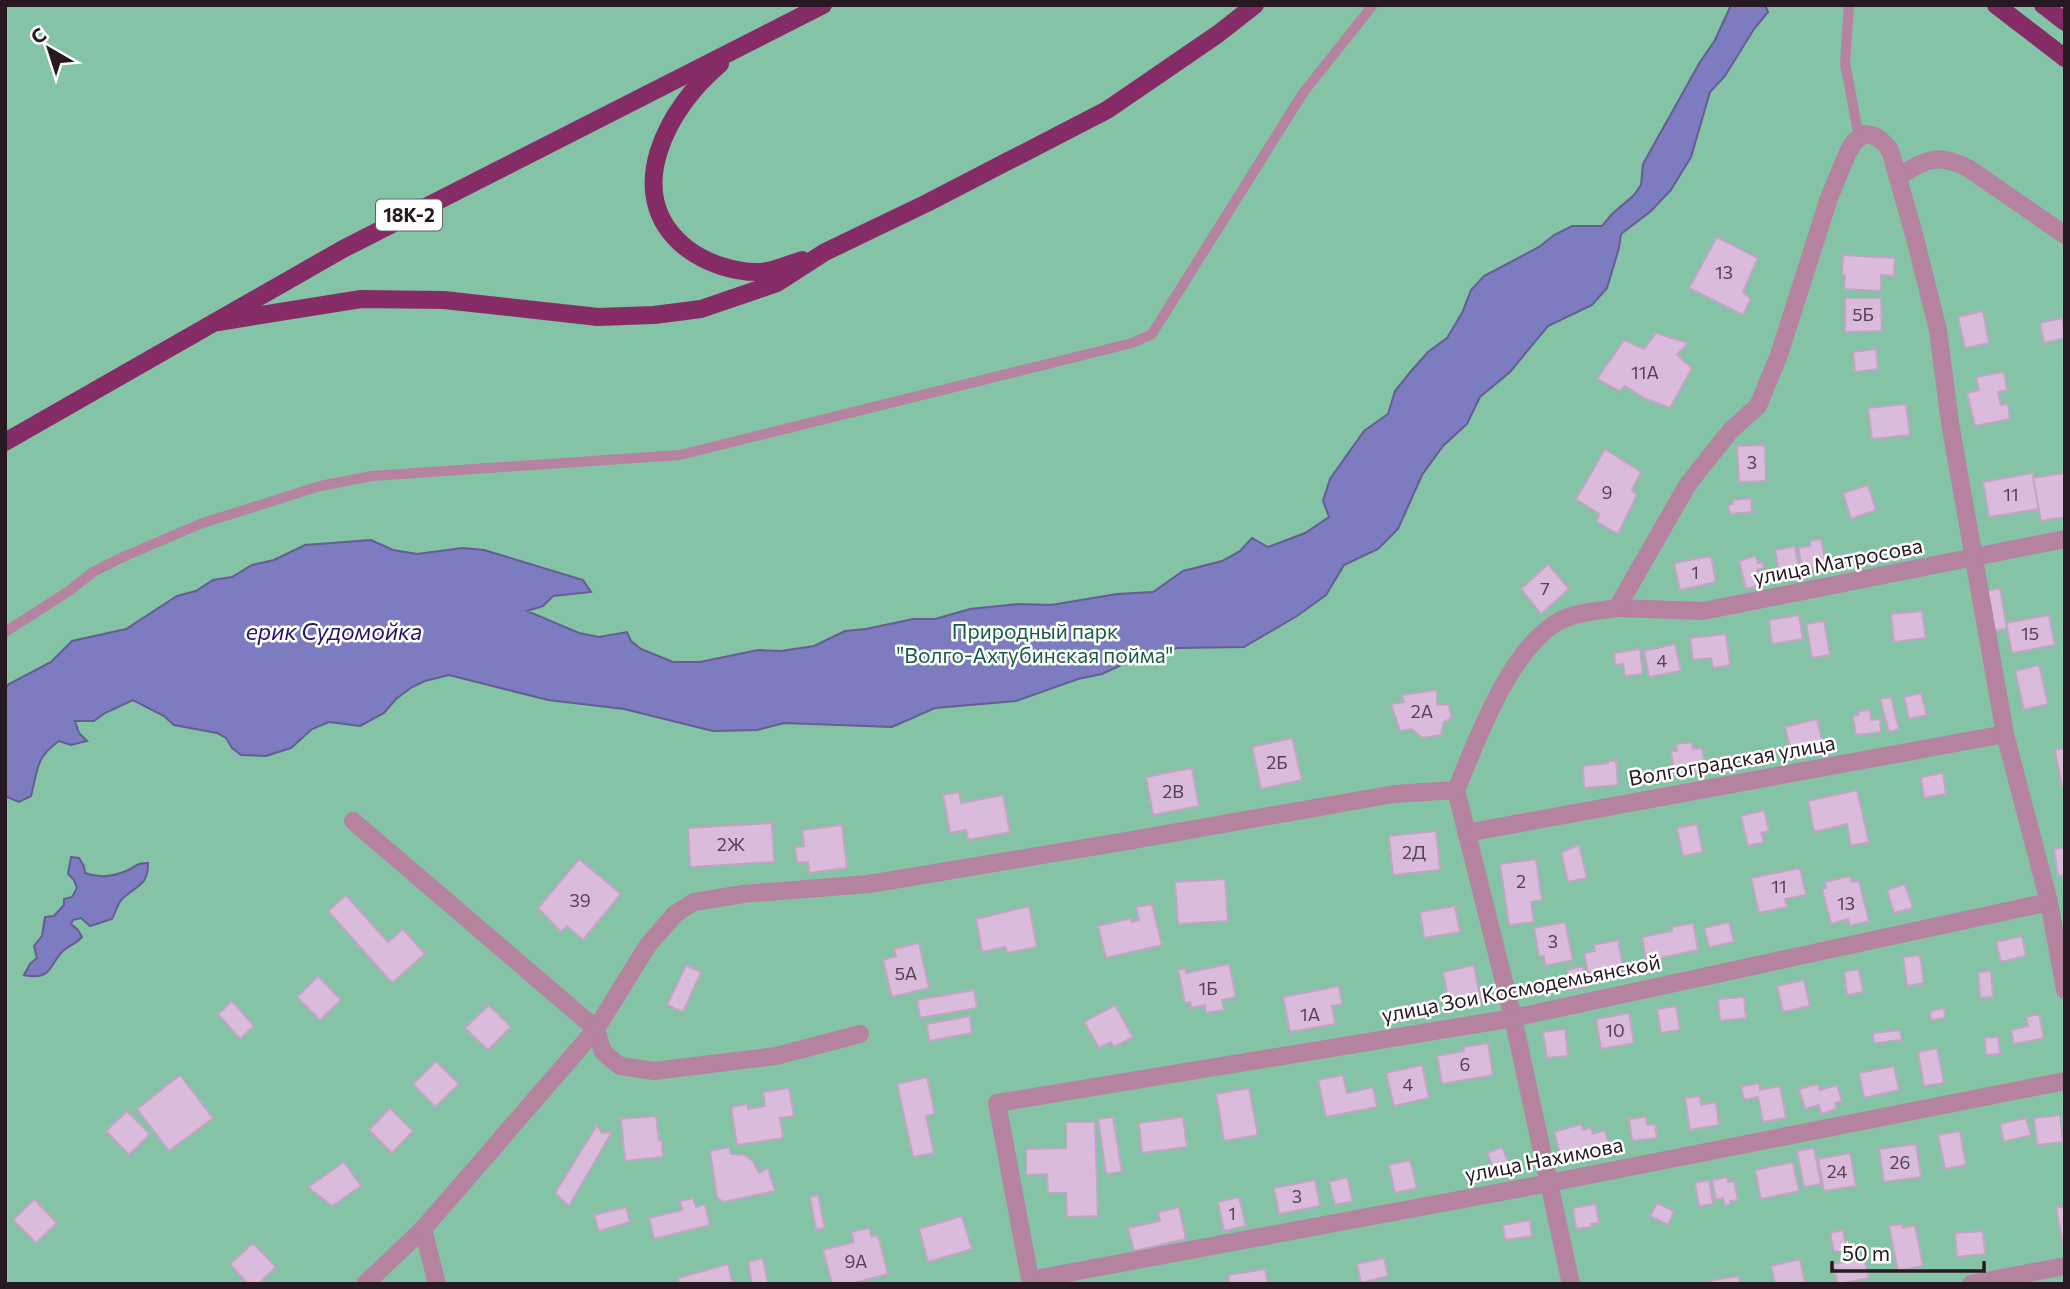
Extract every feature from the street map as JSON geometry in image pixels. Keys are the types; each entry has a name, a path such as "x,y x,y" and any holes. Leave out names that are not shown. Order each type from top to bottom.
{"main road":[{"name":"18К-2","path":"5,442 343,249 823,5"},
{"path":"218,322 361,299 444,300 598,317 701,309 777,283 825,252 927,203 1107,110 1218,34 1255,5"},
{"path":"1996,5 2065,58"},
{"path":"2043,5 2065,23"},
{"path":"746,43 705,76 679,107 666,131 656,157 654,187 657,211 673,237 698,257 734,270 762,272 825,252"}],"street":[{"path":"1617,608 1688,484 1731,430 1758,406 1779,355 1829,198 1848,152 1859,136 1873,135 1881,139 1890,150 1899,176 1938,330 1950,423 2005,734 2049,902 2065,990"},
{"path":"1899,176 1919,164 1939,157 1951,159 2065,235"},
{"name":"улица Матросова","path":"1456,790 1487,718 1517,663 1538,635 1562,620 1617,608 1703,611 2065,539"},
{"name":"Волгоградская улица","path":"1466,833 2005,734"},
{"path":"365,1284 423,1229 596,1029 648,945 675,914 694,902 743,894 869,884 1394,794 1456,790 1513,1018 1571,1284"},
{"path":"353,821 596,1029 603,1052 620,1066 654,1071 776,1056 860,1034"},
{"name":"улица Зои Космодемьянской","path":"1031,1282 998,1104 1513,1018 2049,902"},
{"name":"улица Нахимова","path":"1031,1282 2065,1081"},
{"path":"423,1229 437,1284"},
{"path":"1971,1284 2065,1266"}],"lane":[{"path":"5,632 69,591 93,572 123,557 200,524 320,486 372,476 680,455 1132,343 1152,334 1303,93 1373,5"},
{"path":"1849,5 1845,63 1859,136"}],"green space":[{"name":"Природный парк \"Волго-Ахтубинская пойма\"","path":"5,5 2065,5 2065,1284 5,1284"}],"water":[{"name":"ерик Судомойка","path":"1731,5 1765,5 1768,12 1754,29 1725,76 1710,92 1691,157 1671,190 1651,211 1621,234 1607,288 1592,305 1548,326 1510,372 1480,397 1467,424 1443,446 1422,475 1398,529 1378,549 1344,565 1326,595 1297,616 1244,647 1177,648 1148,659 1130,661 1102,674 1078,679 1016,701 935,708 892,727 784,723 757,730 713,731 624,709 548,700 449,675 412,687 384,713 360,726 329,722 312,729 291,748 266,756 241,755 232,748 226,738 217,733 174,725 164,716 133,700 94,721 75,721 79,733 87,741 71,745 59,741 41,759 31,796 19,802 5,796 5,688 9,684 51,662 72,641 126,629 177,596 196,591 213,580 232,577 252,565 274,560 305,545 371,540 393,550 417,554 462,548 484,550 583,580 591,592 553,596 543,606 527,611 579,633 599,637 627,632 631,641 641,649 673,662 700,662 758,650 781,651 814,646 845,631 913,619 935,619 970,609 1018,604 1051,605 1117,594 1153,592 1183,571 1222,561 1240,551 1252,538 1268,547 1305,533 1329,517 1323,501 1330,479 1364,431 1388,414 1395,391 1412,370 1428,352 1447,338 1462,313 1471,290 1484,276 1572,226 1602,226 1634,195 1641,185 1643,164 1715,40"},
{"path":"71,857 79,858 85,873 95,876 116,875 138,864 148,863 146,876 141,884 121,901 112,919 90,926 81,918 73,920 71,924 82,937 63,951 45,973 40,976 24,975 37,958 34,946 42,936 45,917 54,916 64,905 64,899 72,897 77,888 68,874"}],"building":[{"path":"1717,237 1758,258 1743,292 1751,299 1743,315 1689,288"},
{"path":"1843,255 1895,258 1894,276 1881,275 1881,291 1844,289"},
{"path":"1845,298 1881,298 1882,331 1845,332"},
{"path":"1983,311 1989,343 1965,348 1958,317"},
{"path":"2062,318 2065,338 2044,343 2040,323"},
{"path":"1656,333 1688,343 1677,355 1692,368 1670,408 1644,398 1625,386 1619,391 1597,379 1624,340 1644,349"},
{"path":"1876,349 1878,369 1855,372 1853,352"},
{"path":"2004,372 2007,390 1998,392 2001,405 2008,404 2010,419 1975,426 1967,393 1979,390 1976,377"},
{"path":"1906,404 1910,435 1872,439 1868,408"},
{"path":"1765,445 1766,481 1739,482 1737,446"},
{"path":"1605,449 1641,472 1632,490 1637,495 1618,534 1597,522 1599,514 1576,499"},
{"path":"2033,473 2039,509 1989,517 1983,482"},
{"path":"2064,473 2065,517 2041,521 2033,478"},
{"path":"1868,485 1876,510 1851,519 1843,493"},
{"path":"1751,498 1752,512 1730,514 1728,505 1733,504 1733,500"},
{"path":"1821,539 1826,565 1803,570 1798,548 1810,546 1810,541"},
{"path":"1795,546 1800,574 1780,578 1775,550"},
{"path":"1711,556 1716,582 1680,590 1674,563"},
{"path":"1756,556 1758,563 1762,562 1764,568 1757,570 1760,586 1746,589 1739,561"},
{"path":"1548,564 1569,589 1541,614 1521,589"},
{"path":"2000,588 2007,629 1993,631 1986,591"},
{"path":"1922,611 1926,638 1894,642 1891,614"},
{"path":"1799,615 1803,639 1772,644 1769,620"},
{"path":"2049,615 2055,645 2012,653 2006,623"},
{"path":"1824,621 1830,655 1812,658 1806,624"},
{"path":"1726,634 1730,665 1713,668 1711,658 1693,660 1690,638"},
{"path":"1675,644 1681,671 1649,677 1644,651"},
{"path":"1640,649 1643,674 1625,676 1623,664 1615,665 1614,653"},
{"path":"2039,665 2048,704 2024,710 2015,671"},
{"path":"1437,690 1437,705 1448,704 1452,718 1444,722 1441,735 1422,738 1412,729 1400,731 1391,704 1404,702 1402,695"},
{"path":"1921,693 1927,715 1909,719 1904,697"},
{"path":"1891,697 1899,729 1889,732 1880,699"},
{"path":"1870,710 1871,720 1880,719 1881,732 1856,735 1853,716 1859,715 1858,711"},
{"path":"1817,719 1823,744 1791,752 1785,727"},
{"path":"1292,738 1302,780 1261,789 1252,747"},
{"path":"1692,742 1693,749 1702,748 1706,770 1675,775 1671,751 1677,751 1676,744"},
{"path":"2065,748 2065,787 2062,787 2055,750"},
{"path":"1616,761 1618,785 1584,788 1583,766"},
{"path":"1192,768 1199,806 1153,815 1146,777"},
{"path":"1943,773 1946,794 1924,798 1921,777"},
{"path":"1857,790 1869,842 1851,846 1847,824 1814,832 1808,801"},
{"path":"959,792 961,803 1003,795 1010,832 968,840 966,830 950,833 943,795"},
{"path":"1764,810 1769,831 1761,833 1764,842 1748,846 1741,816"},
{"path":"772,823 774,862 690,867 688,828"},
{"path":"1697,824 1703,852 1683,856 1677,828"},
{"path":"842,825 847,868 809,873 808,862 797,863 795,847 804,846 802,830"},
{"path":"1436,831 1440,870 1393,875 1389,836"},
{"path":"1579,845 1587,878 1568,882 1561,852"},
{"path":"2065,847 2065,875 2058,876 2054,849"},
{"path":"579,859 621,894 583,940 567,926 561,932 538,908"},
{"path":"1536,859 1542,900 1531,902 1534,922 1509,925 1500,864"},
{"path":"1800,868 1806,895 1785,899 1787,907 1759,913 1751,878"},
{"path":"1850,876 1852,882 1859,881 1869,921 1850,926 1848,919 1831,924 1822,889 1826,888 1825,882"},
{"path":"1225,879 1228,921 1178,924 1175,882"},
{"path":"1905,884 1913,908 1894,913 1887,890"},
{"path":"346,895 388,942 403,929 425,954 392,983 328,911"},
{"path":"1152,904 1162,945 1106,958 1098,926 1132,918 1132,922 1139,920 1136,907"},
{"path":"1029,906 1037,947 1007,953 1005,947 982,952 976,919"},
{"path":"1455,906 1460,932 1424,938 1420,912"},
{"path":"1565,922 1573,960 1545,966 1544,956 1539,957 1534,928"},
{"path":"1729,922 1734,942 1709,947 1704,928"},
{"path":"1693,923 1698,950 1646,961 1642,937 1672,931 1672,927"},
{"path":"2022,936 2026,956 2001,962 1996,942"},
{"path":"1618,940 1623,966 1588,973 1584,953 1595,951 1594,945"},
{"path":"919,943 929,988 892,997 883,960 896,956 894,949"},
{"path":"1920,955 1924,983 1907,986 1903,957"},
{"path":"1229,964 1236,997 1222,1000 1224,1010 1206,1013 1205,1005 1191,1008 1190,1002 1185,1003 1178,970 1186,968 1186,973"},
{"path":"686,965 701,972 683,1012 667,1005"},
{"path":"1474,965 1481,1002 1450,1009 1443,972"},
{"path":"1583,966 1587,986 1571,990 1567,970"},
{"path":"1859,969 1863,992 1847,995 1844,972"},
{"path":"1991,971 1993,997 1980,998 1978,972"},
{"path":"318,976 341,1000 320,1020 297,997"},
{"path":"1804,980 1810,1006 1783,1012 1777,986"},
{"path":"1339,986 1342,1004 1332,1006 1335,1024 1290,1032 1283,997"},
{"path":"974,990 977,1008 920,1018 917,1000"},
{"path":"1744,997 1746,1018 1720,1021 1718,999"},
{"path":"232,1001 254,1026 240,1039 218,1014"},
{"path":"489,1005 511,1027 488,1050 465,1028"},
{"path":"1115,1005 1133,1037 1114,1047 1111,1042 1099,1048 1084,1022"},
{"path":"1676,1006 1680,1030 1661,1033 1657,1009"},
{"path":"1944,1008 1945,1018 1931,1020 1930,1011"},
{"path":"1629,1013 1634,1043 1601,1049 1596,1019"},
{"path":"2039,1014 2044,1038 2014,1044 2011,1030 2028,1026 2026,1017"},
{"path":"970,1016 972,1033 929,1041 927,1024"},
{"path":"1565,1029 1568,1056 1547,1058 1543,1032"},
{"path":"1900,1030 1902,1040 1874,1043 1873,1033"},
{"path":"1998,1037 2000,1054 1986,1055 1985,1038"},
{"path":"1488,1043 1493,1075 1442,1084 1437,1056 1464,1051 1463,1047"},
{"path":"1937,1048 1944,1083 1924,1086 1918,1052"},
{"path":"436,1061 459,1084 435,1107 413,1084"},
{"path":"1422,1065 1429,1098 1394,1106 1386,1073"},
{"path":"1894,1066 1899,1090 1864,1098 1859,1073"},
{"path":"180,1075 213,1118 169,1151 137,1109"},
{"path":"1343,1075 1347,1093 1373,1087 1377,1107 1326,1117 1318,1080"},
{"path":"927,1077 935,1114 926,1116 934,1153 913,1157 897,1084"},
{"path":"1759,1083 1760,1090 1780,1086 1786,1118 1763,1122 1758,1097 1744,1100 1741,1087"},
{"path":"1818,1084 1820,1090 1837,1085 1842,1101 1835,1103 1837,1109 1821,1114 1819,1105 1805,1109 1799,1089"},
{"path":"789,1088 794,1116 780,1118 783,1138 737,1145 731,1107 748,1104 748,1109 765,1106 763,1092"},
{"path":"1249,1088 1258,1135 1224,1141 1216,1094"},
{"path":"1700,1096 1701,1105 1716,1102 1719,1125 1690,1130 1685,1098"},
{"path":"390,1108 413,1131 392,1153 369,1130"},
{"path":"127,1111 150,1134 129,1155 106,1131"},
{"path":"2060,1115 2063,1142 2037,1145 2034,1118"},
{"path":"656,1116 663,1157 625,1161 621,1119"},
{"path":"1113,1117 1122,1172 1106,1174 1098,1119"},
{"path":"1183,1117 1187,1147 1142,1153 1139,1123"},
{"path":"1646,1117 1647,1125 1655,1124 1657,1138 1632,1141 1629,1119"},
{"path":"2026,1118 2031,1135 2004,1142 2000,1124"},
{"path":"1066,1122 1095,1122 1098,1216 1067,1217 1066,1193 1048,1193 1047,1174 1026,1175 1026,1149 1066,1148"},
{"path":"1581,1124 1583,1130 1591,1127 1593,1134 1605,1130 1611,1153 1586,1159 1584,1152 1561,1158 1554,1132"},
{"path":"597,1125 602,1133 612,1132 569,1206 555,1193"},
{"path":"1960,1131 1966,1165 1945,1169 1938,1135"},
{"path":"1916,1144 1921,1177 1884,1182 1879,1149"},
{"path":"729,1147 731,1154 744,1155 753,1161 759,1173 768,1168 775,1191 724,1202 717,1198 710,1151"},
{"path":"1502,1147 1510,1166 1495,1172 1487,1153"},
{"path":"1814,1148 1821,1184 1804,1187 1797,1151"},
{"path":"1850,1153 1856,1186 1824,1191 1818,1159"},
{"path":"1410,1160 1417,1188 1395,1193 1389,1165"},
{"path":"344,1162 361,1186 332,1206 308,1187"},
{"path":"1793,1162 1799,1191 1761,1199 1755,1170"},
{"path":"1347,1177 1353,1201 1335,1205 1329,1182"},
{"path":"1727,1177 1728,1182 1734,1181 1738,1200 1730,1201 1731,1204 1725,1206 1723,1198 1716,1200 1712,1180"},
{"path":"1315,1180 1320,1206 1279,1214 1274,1188"},
{"path":"1709,1180 1713,1204 1699,1206 1695,1183"},
{"path":"818,1195 825,1228 816,1230 810,1197"},
{"path":"1239,1197 1246,1226 1224,1231 1218,1202"},
{"path":"693,1198 696,1207 705,1204 710,1225 654,1239 649,1218 682,1210 680,1201"},
{"path":"34,1199 57,1223 36,1243 13,1220"},
{"path":"1657,1203 1674,1211 1668,1225 1650,1216"},
{"path":"1596,1204 1599,1223 1591,1224 1592,1227 1576,1229 1573,1208"},
{"path":"2065,1206 2065,1243 2063,1244 2056,1208"},
{"path":"626,1207 630,1222 599,1231 594,1215"},
{"path":"1179,1207 1186,1239 1134,1251 1128,1228 1160,1221 1158,1212"},
{"path":"962,1216 972,1249 928,1262 919,1229"},
{"path":"1530,1220 1532,1236 1505,1240 1503,1225"},
{"path":"1902,1224 1903,1228 1915,1225 1923,1266 1898,1271 1889,1226"},
{"path":"869,1228 872,1237 878,1235 888,1274 850,1284 832,1284 823,1250 854,1242 851,1232"},
{"path":"1843,1230 1847,1250 1834,1252 1830,1233"},
{"path":"1983,1231 1985,1254 1957,1257 1955,1233"},
{"path":"253,1243 276,1267 258,1284 248,1284 230,1264"},
{"path":"1864,1257 1869,1278 1838,1284 1833,1264"},
{"path":"763,1258 768,1284 752,1284 748,1262"},
{"path":"1384,1258 1388,1276 1361,1283 1357,1264"},
{"path":"1800,1259 1805,1284 1775,1284 1771,1266"},
{"path":"728,1264 733,1284 679,1284 678,1278"},
{"path":"1265,1269 1268,1284 1230,1284 1228,1275"},
{"path":"1738,1276 1740,1284 1704,1284 1704,1282"}]}
